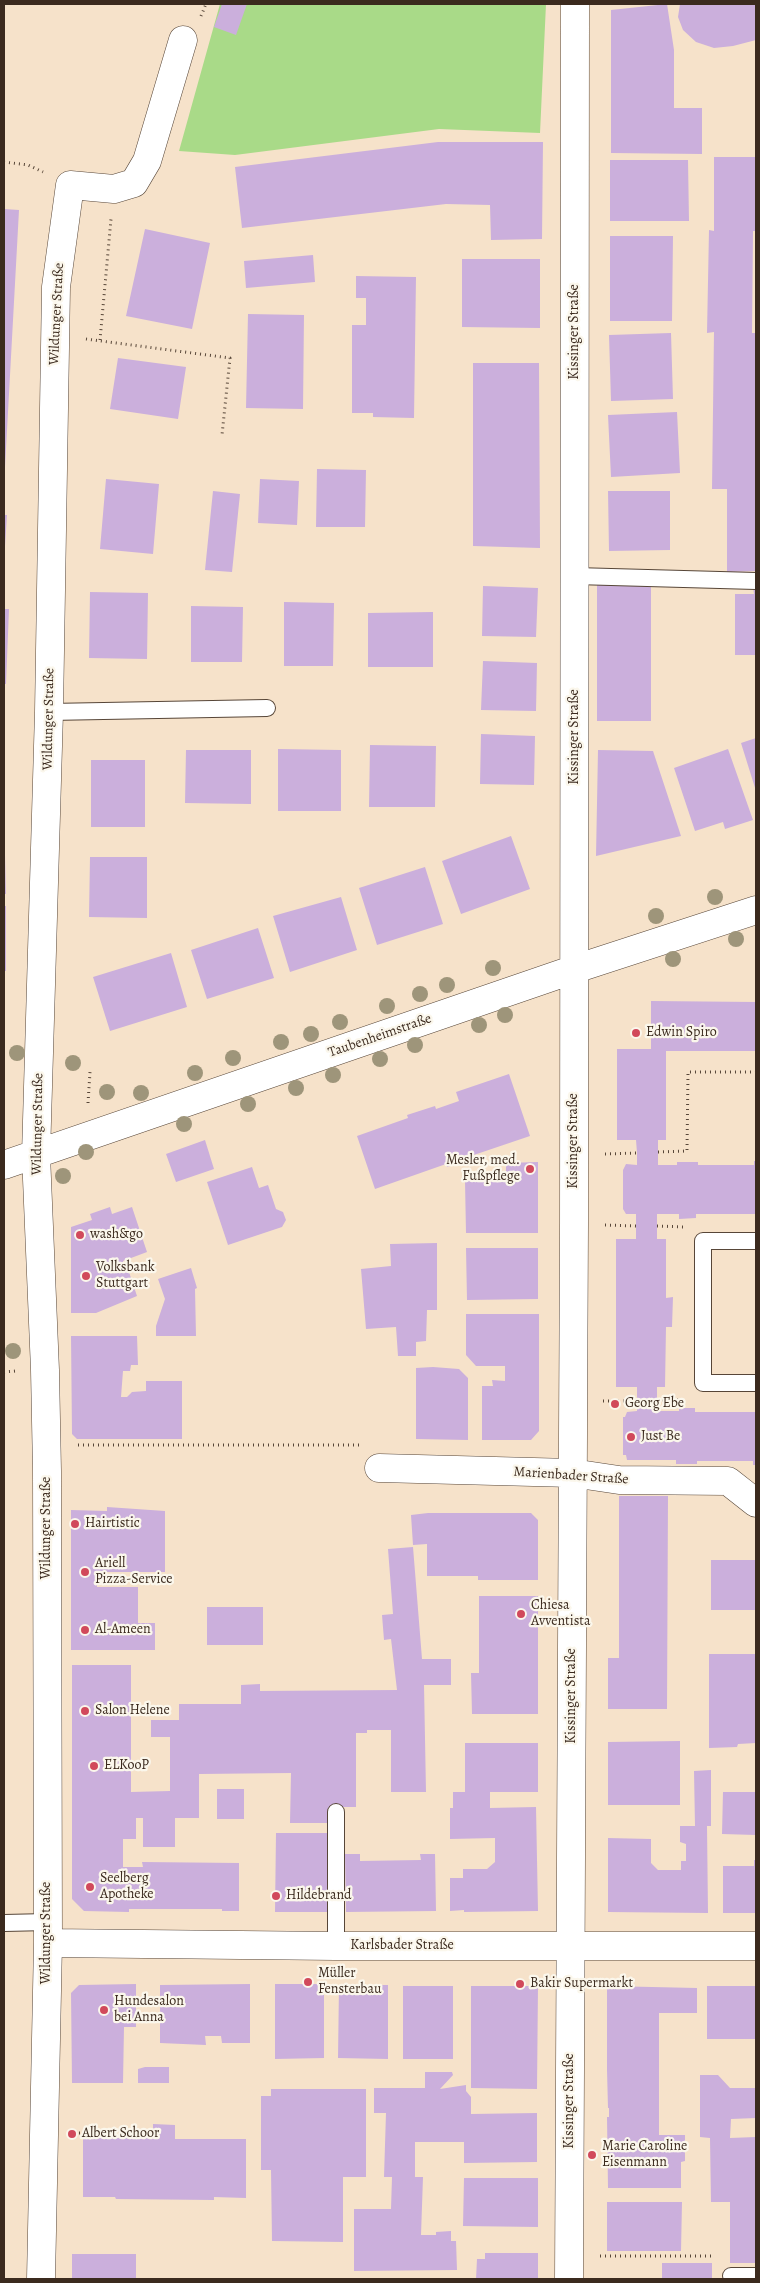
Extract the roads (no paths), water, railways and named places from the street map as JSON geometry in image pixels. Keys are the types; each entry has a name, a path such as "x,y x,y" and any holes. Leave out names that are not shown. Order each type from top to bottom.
{"street":[{"name":"Kissinger Straße","path":"569,2268 575,969 575,4"},
{"name":"Wildunger Straße","path":"41,2279 48,1932 47,1444 36,1155 50,712 56,287 70,185 114,189 134,182 147,161 183,40"},
{"name":"Taubenheimstraße","path":"4,1165 575,969 756,910"},
{"name":"Marienbader Straße","path":"378,1468 572,1473 620,1480 728,1481 756,1503"},
{"name":"Karlsbader Straße","path":"48,1932 336,1946 756,1946"}],"lane":[{"path":"575,576 756,581"},
{"path":"50,712 267,708"},
{"path":"756,1241 704,1241 702,1382 756,1383"},
{"path":"336,1812 336,1946"},
{"path":"4,1923 48,1932"},
{"path":"731,2276 756,2276"}],"place":[{"name":"Edwin Spiro","path":"636,1033"},
{"name":"Mesler, med. Fußpflege","path":"530,1169"},
{"name":"wash&go","path":"80,1235"},
{"name":"Volksbank Stuttgart","path":"86,1276"},
{"name":"Georg Ebe","path":"615,1404"},
{"name":"Just Be","path":"631,1437"},
{"name":"Hairtistic","path":"75,1524"},
{"name":"Ariell Pizza-Service","path":"85,1572"},
{"name":"Chiesa Avventista","path":"521,1614"},
{"name":"Al-Ameen","path":"85,1630"},
{"name":"Salon Helene","path":"85,1711"},
{"name":"ELKooP","path":"94,1766"},
{"name":"Seelberg Apotheke","path":"90,1887"},
{"name":"Hildebrand","path":"276,1896"},
{"name":"Müller Fensterbau","path":"308,1982"},
{"name":"Bakir Supermarkt","path":"520,1984"},
{"name":"Hundesalon bei Anna","path":"104,2010"},
{"name":"Albert Schoor","path":"72,2134"},
{"name":"Marie Caroline Eisenmann","path":"592,2155"}]}
